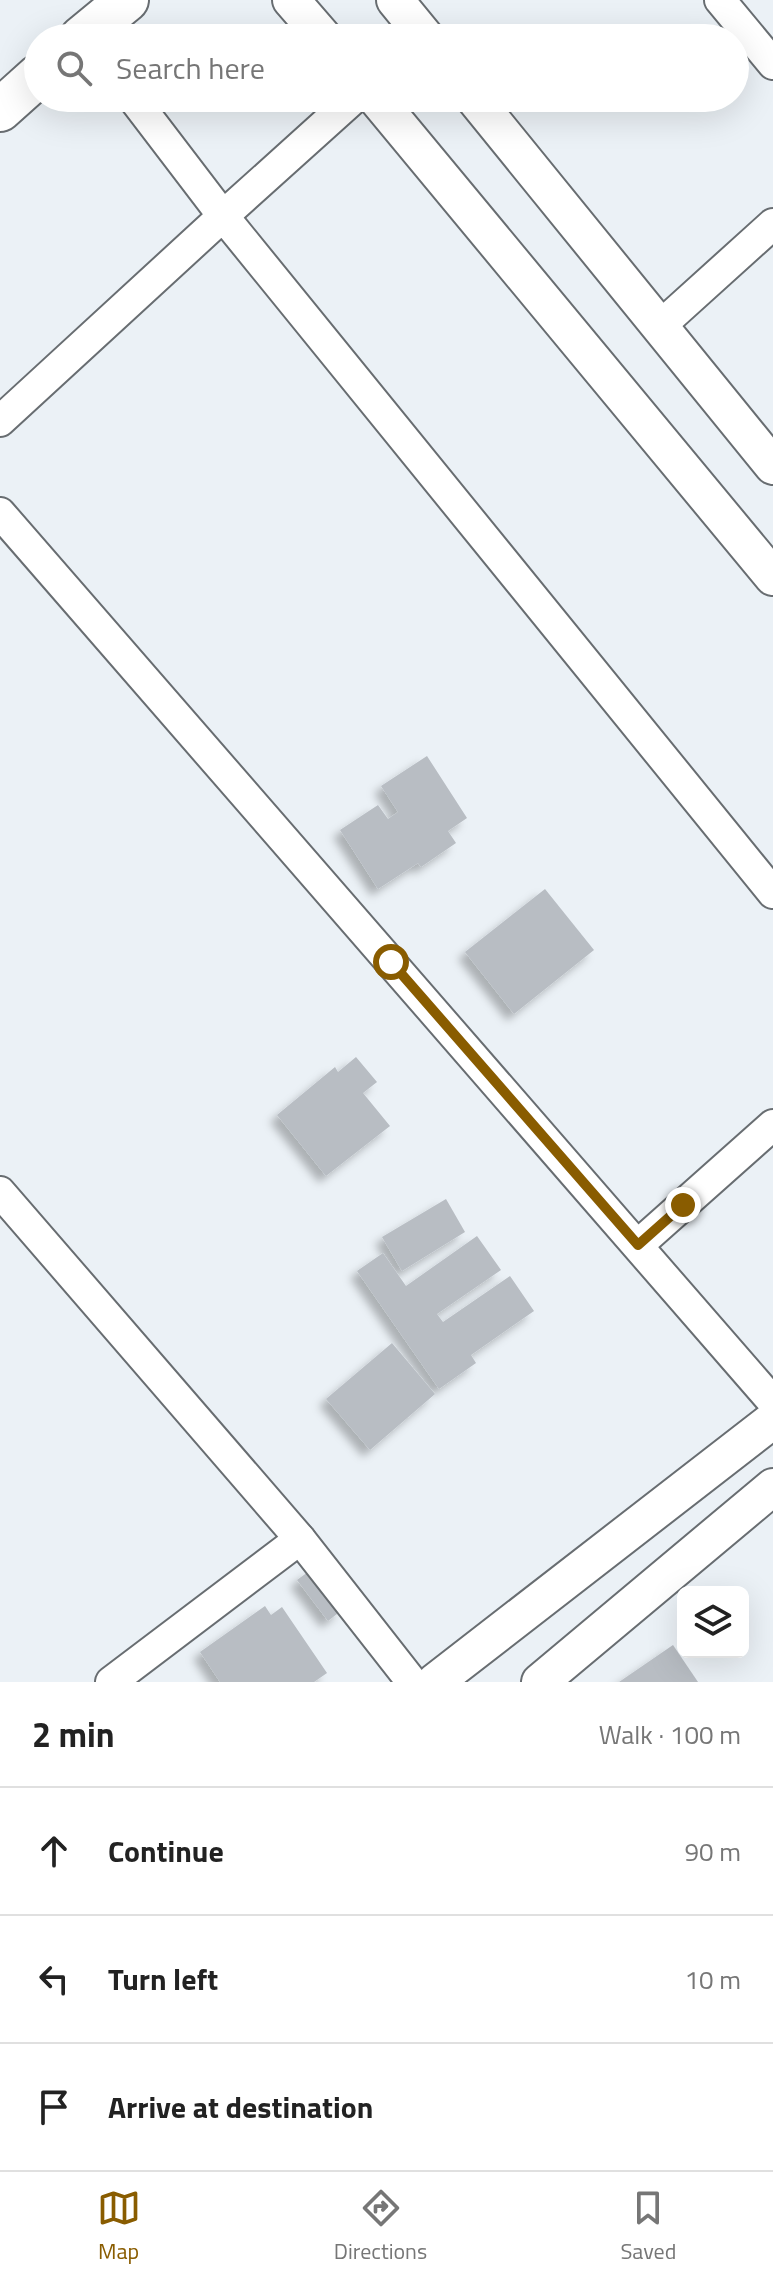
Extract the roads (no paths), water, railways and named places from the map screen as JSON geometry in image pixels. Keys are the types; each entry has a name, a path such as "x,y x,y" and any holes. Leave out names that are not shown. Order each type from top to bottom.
{"main road":[{"path":"100,24 127,0"},
{"path":"0,110 24,89"}],"street":[{"path":"291,0 312,24"},
{"path":"395,0 415,24"},
{"path":"720,0 740,24"},
{"path":"749,35 773,64"},
{"path":"144,112 223,216 773,893"},
{"path":"0,421 338,112"},
{"path":"388,112 773,577"},
{"path":"485,112 773,466"},
{"path":"659,327 773,224"},
{"path":"0,513 773,1402"},
{"path":"638,1245 773,1125"},
{"path":"0,1192 300,1539 412,1682"},
{"path":"435,1682 773,1420"},
{"path":"540,1682 773,1487"},
{"path":"111,1682 300,1539"}]}
